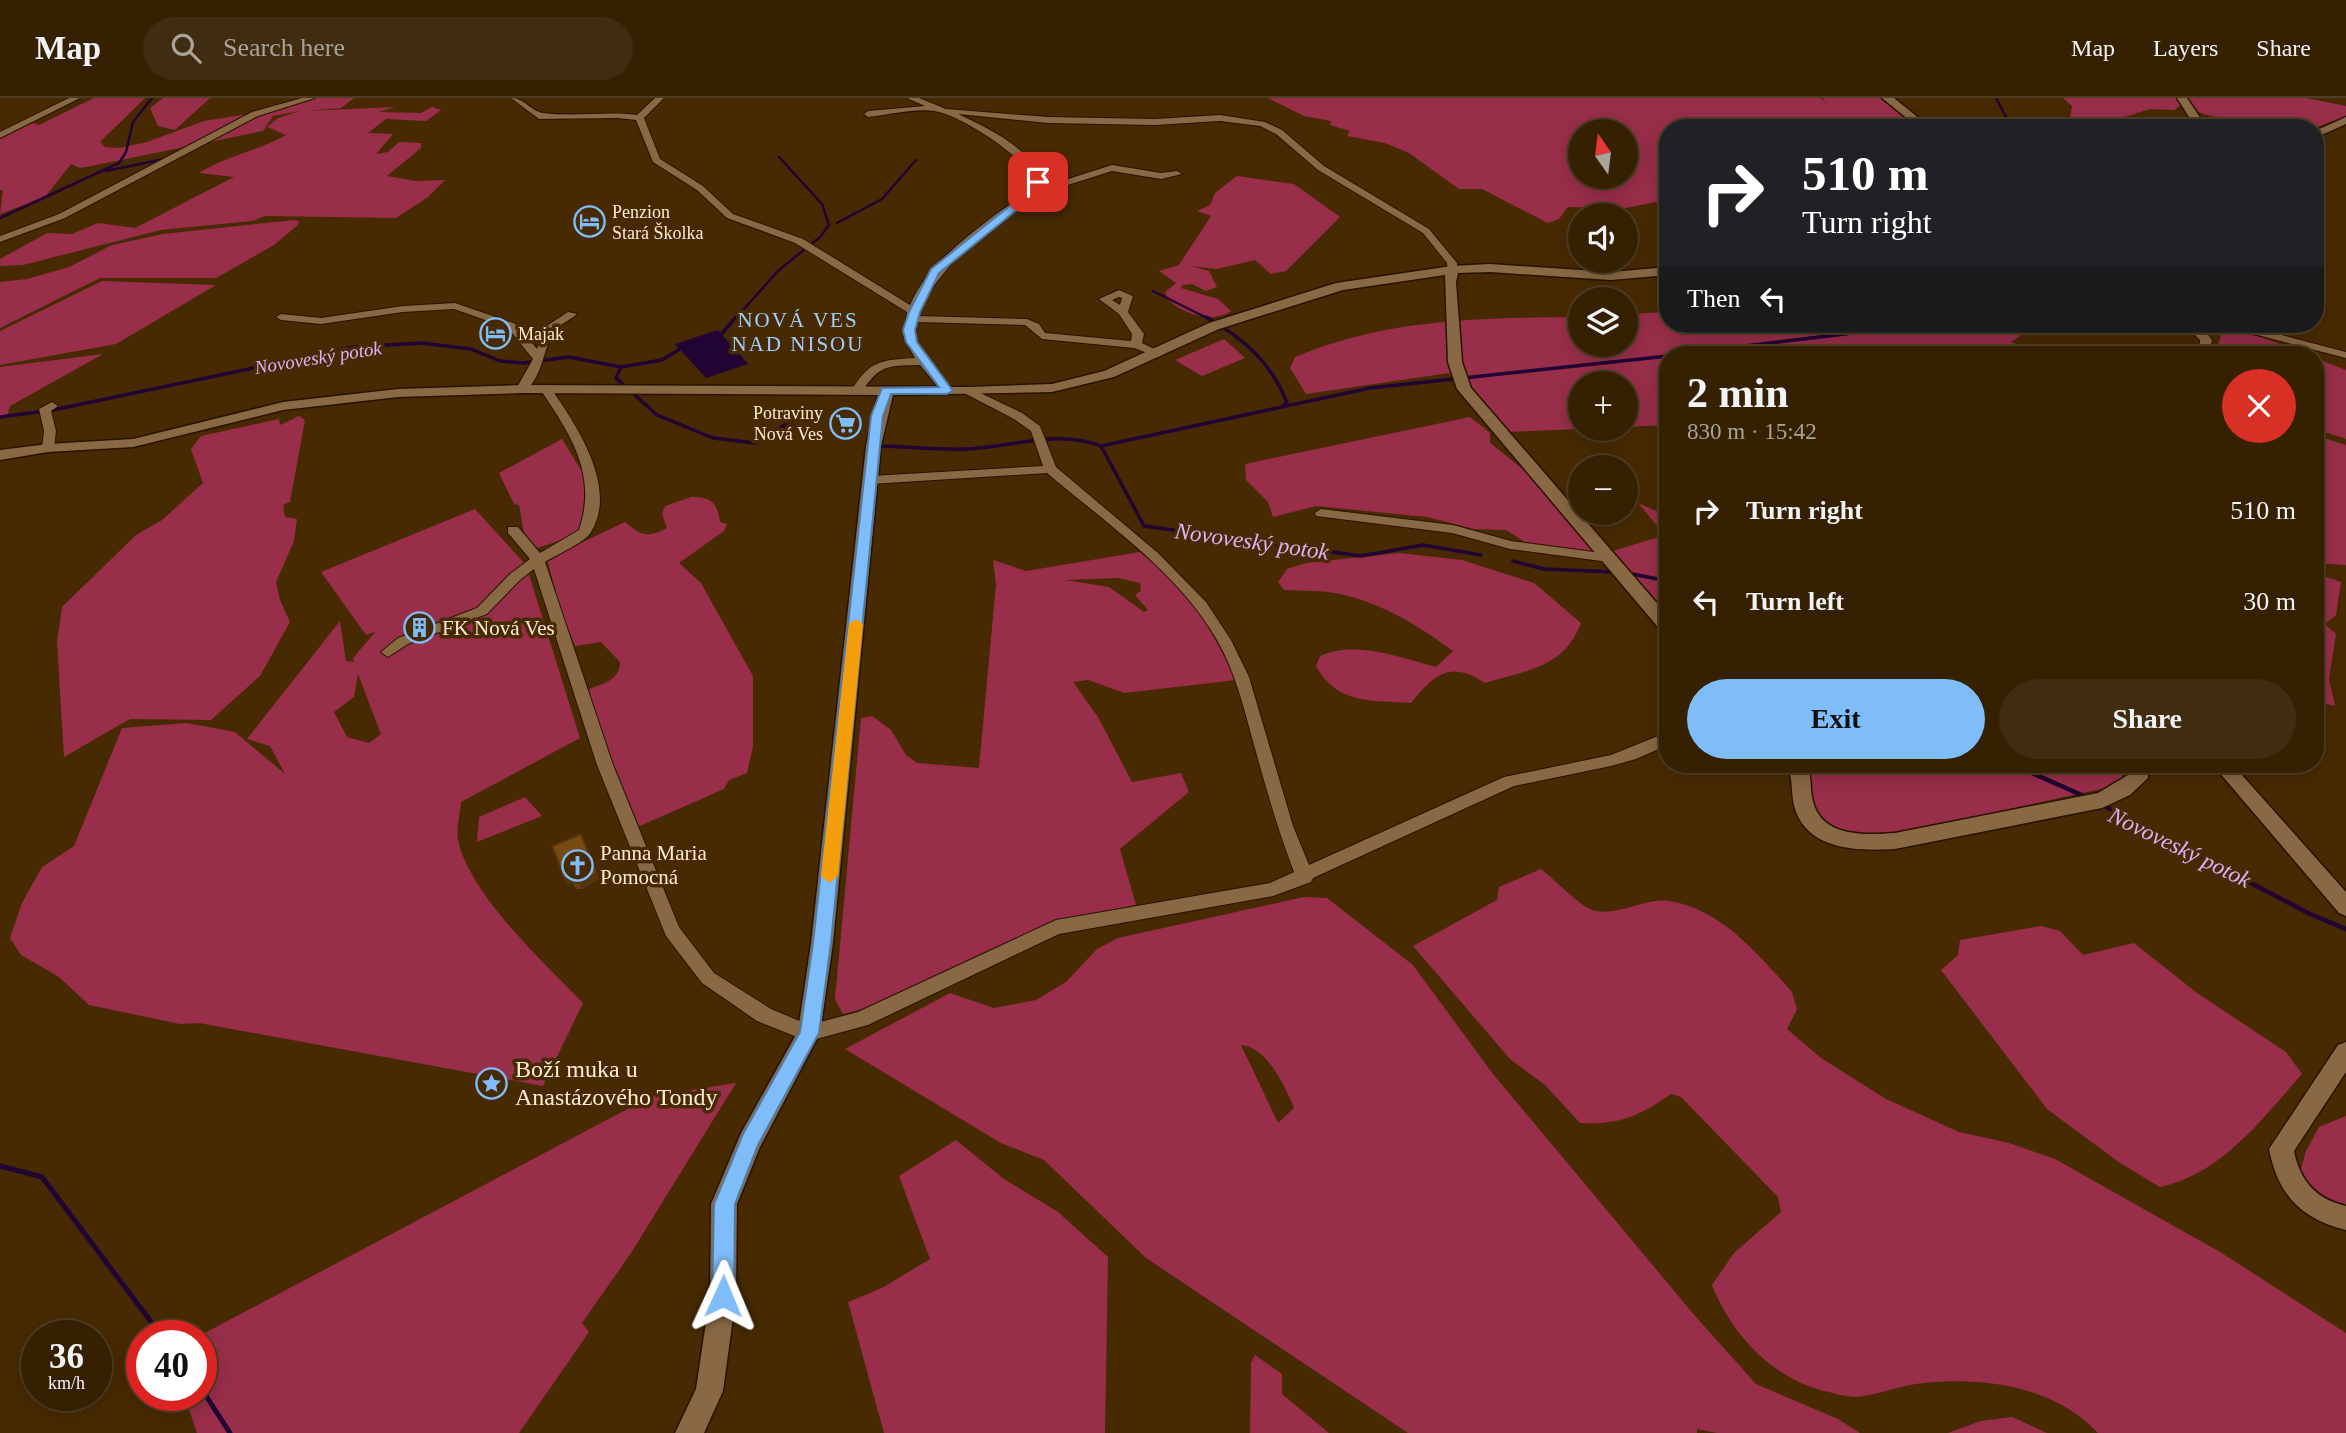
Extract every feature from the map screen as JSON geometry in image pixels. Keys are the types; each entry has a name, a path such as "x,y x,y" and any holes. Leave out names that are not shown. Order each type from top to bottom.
{"street":[{"path":"0,135 76,98"},
{"path":"0,239 62,216 255,114 311,98"},
{"path":"515,98 539,116 618,115 639,118"},
{"path":"639,118 660,98"},
{"path":"911,98 968,116 1082,122 1242,119 1262,124 1279,131 1321,168 1426,231 1452,263 1450,282 1455,362 1464,389 1659,617"},
{"path":"1887,98 1914,119"},
{"path":"2182,98 2196,119"},
{"path":"868,114 936,107"},
{"path":"968,116 1032,166 1038,177 1031,194"},
{"path":"639,118 656,160 700,188 730,216 799,241 913,315 1027,322 1035,326 1042,336 1136,345 1158,354"},
{"path":"2324,131 2346,120"},
{"path":"947,391 936,373 922,360 911,342 909,330 913,315 934,271 1031,194 1112,168 1161,176 1177,174"},
{"path":"0,455 154,439 240,415 330,399 462,389 968,391 1052,388 1109,374 1158,354 1214,326 1341,286 1452,270 1490,268 1611,276 1659,272"},
{"path":"281,317 321,321 403,309 455,306 512,326 539,359"},
{"path":"1123,312 1138,334 1136,345"},
{"path":"522,389 539,359 549,329 572,314"},
{"path":"2262,333 2311,346"},
{"path":"2324,349 2346,355"},
{"path":"857,391 868,369 878,364 922,360"},
{"path":"388,652 403,641 482,611 515,576 585,532 592,507 591,474 580,440 546,389"},
{"path":"689,1433 709,1391 723,1296 724,1204 750,1140 809,1033 824,930 872,480 872,444 877,416 887,391"},
{"path":"968,391 1018,416 1041,439 1050,470 1173,575 1201,605 1224,640 1252,703 1285,826 1304,877"},
{"path":"48,448 50,431 45,409 52,406"},
{"path":"872,480 1050,470"},
{"path":"1321,513 1453,529 1510,545 1609,558"},
{"path":"513,530 538,560 605,765 672,931 708,978 764,1016 809,1033 861,1018 1056,928 1273,889 1510,781 1549,770 1622,757 1659,742"},
{"path":"1802,773 1802,795 1810,820 1842,841 1863,842 1895,841 2102,800 2123,790 2137,778 2137,773"},
{"path":"2229,773 2313,865 2346,907"},
{"path":"2346,1052 2281,1149 2285,1174 2301,1197 2328,1215 2346,1218"}],"shaded area":[{"path":"94,98 145,98 100,142 105,147 119,148 147,142 204,121 260,112 316,98 354,98 341,108 305,111 395,107 379,112 421,113 432,107 441,110 426,121 386,119 368,133 393,134 376,154 388,152 399,142 421,143 421,148 387,176 416,181 445,180 428,197 396,218 265,216 252,221 161,230 23,265 0,266 0,259 47,233 72,234 98,223 135,228 234,177 199,173 286,135 267,127 278,118 300,111 273,116 263,131 80,168 71,164 45,197 0,214 3,190 0,190 0,138 33,123 39,125"},
{"path":"163,98 210,98 175,130 158,126 150,108"},
{"path":"1268,98 1820,98 1829,105 1822,98 1883,98 1912,119 1659,119 1659,201 1638,206 1638,203 1568,203 1559,219 1548,223 1482,189 1459,189 1409,153 1385,143 1347,136 1350,131 1330,125 1331,121 1304,116"},
{"path":"2063,98 2176,98 2181,105 2174,110 2150,109 2119,119 2076,119 2070,117 2072,106"},
{"path":"2188,98 2306,98 2346,106 2346,116 2324,125 2324,119 2226,119 2197,111"},
{"path":"1237,176 1294,184 1340,217 1286,271 1271,274 1255,260 1217,269 1191,266 1209,271 1217,287 1206,291 1192,284 1183,285 1181,288 1218,299 1231,311 1216,317 1199,316 1168,300 1165,292 1176,283 1159,271 1179,265 1211,216 1197,211 1210,205 1215,193"},
{"path":"299,221 298,225 274,245 216,278 100,278 0,328 0,282 27,279 69,267 112,245 163,234"},
{"path":"102,281 216,285 116,344 0,365 0,331"},
{"path":"1659,312 1659,333 2025,333 2011,342 2020,346 1659,346 1659,425 1638,426 1638,371 1568,371 1568,430 1504,432 1467,380 1449,373 1306,394 1290,368 1295,357 1365,334 1435,323 1568,317 1568,357 1638,357 1638,313"},
{"path":"718,330 748,364 706,378 675,344"},
{"path":"2242,333 2285,346 2218,346 2221,335"},
{"path":"1224,339 1245,358 1202,376 1175,360"},
{"path":"103,354 10,406 7,416 0,418 0,367"},
{"path":"2324,361 2346,370 2346,439 2324,432"},
{"path":"299,416 305,420 290,502 283,505 285,517 297,519 294,541 276,582 280,600 290,622 260,676 211,720 130,719 64,757 57,642 62,607 136,535 162,520 203,483 191,449 201,436 279,419 280,425"},
{"path":"1470,417 1490,433 1490,443 1530,475 1568,519 1568,525 1574,525 1592,546 1589,546 1594,554 1525,542 1506,530 1474,529 1427,517 1316,506 1273,517 1268,502 1246,480 1245,464"},
{"path":"2324,438 2346,445 2346,565 2324,564"},
{"path":"562,439 586,478 582,527 577,535 537,548 524,533 519,505 514,504 499,473"},
{"path":"691,497 712,502 720,522 727,524 724,531 679,563 701,583 753,676 753,747 747,773 729,780 724,789 633,829 587,690 613,678 620,662 601,642 575,646 560,608 547,559 625,522 645,534 667,528 662,514 665,506"},
{"path":"1638,503 1659,512 1659,528"},
{"path":"475,509 526,565 580,738 461,802 458,840 465,861 493,905 529,948 583,1003 543,1086 199,1023 180,1024 89,1005 59,977 21,955 10,938 22,903 42,867 74,846 122,728 187,723 235,732 285,774 270,746 247,739 340,621 346,661 354,662 353,658 375,632 366,635 321,572","holes":["358,674 381,734 369,743 347,737 334,712 354,697"]},
{"path":"1659,537 1659,609 1610,552"},
{"path":"1140,552 1171,577 1196,609 1236,680 1125,693 1088,680 1073,682 1098,717 1132,782 1181,773 1189,792 1120,849 1136,905 1057,921 866,1008 843,1014 835,999 861,718 872,716 891,730 906,755 917,763 979,768 996,584 993,560 1026,571","holes":["1118,578 1140,583 1141,591 1135,595 1148,610 1144,612 1109,587 1065,580"]},
{"path":"1399,553 1462,560 1534,583 1581,623 1565,650 1529,670 1485,683 1462,672 1444,674 1428,684 1411,703 1369,700 1345,694 1334,688 1316,666 1320,656 1334,651 1363,650 1436,667 1453,651 1413,624 1371,603 1333,593 1284,590 1278,582 1287,569 1306,563"},
{"path":"2324,576 2341,582 2336,615 2325,624 2336,634 2329,679 2335,706 2324,704"},
{"path":"1809,773 2123,773 2119,785 1882,837 1841,837 1814,818"},
{"path":"525,797 542,816 477,842 479,817"},
{"path":"1541,869 1580,903 1595,911 1616,911 1648,902 1669,901 1688,905 1705,913 1737,935 1792,992 1797,1009 1787,1029 1821,1058 1886,1099 1959,1132 2009,1143 2055,1159 2220,1252 2346,1333 2346,1433 2098,1433 2061,1405 2017,1388 1947,1381 1915,1384 1853,1397 1809,1386 1773,1367 1731,1322 1712,1285 1734,1253 1781,1212 1778,1197 1681,1097 1671,1094 1649,1108 1618,1121 1580,1123 1545,1085 1510,1059 1413,946 1497,900 1499,887"},
{"path":"1304,897 1327,898 1413,965 1493,1074 1696,1317 1756,1384 1838,1419 1860,1433 1717,1433 1697,1429 1697,1433 1408,1433 1146,1258 1044,1160 1001,1143 845,1049 950,993 994,1008 1036,1000 1066,982 1097,949 1118,938","holes":["1241,1045 1250,1047 1274,1069 1294,1108 1278,1123"]},
{"path":"2041,926 2060,931 2083,955 2134,943 2197,993 2286,1052 2302,1074 2256,1126 2222,1157 2203,1170 2160,1187 2120,1163 2047,1109 1941,970 1958,955 1960,940"},
{"path":"736,1083 631,1253 582,1323 589,1332 519,1433 197,1433 189,1411 217,1411 217,1327 652,1096"},
{"path":"2346,1116 2346,1208 2319,1194 2300,1172 2306,1151 2319,1127"},
{"path":"956,1140 1004,1179 1058,1212 1108,1257 1105,1433 884,1433 848,1302 882,1288 930,1259 899,1176"},
{"path":"1255,1355 1282,1374 1282,1394 1329,1433 1250,1433 1251,1363"},
{"path":"2012,1417 2047,1433 1948,1433 1981,1421"}],"building":[{"name":"Panna Maria Pomocná","path":"581,834 596,873 579,883 572,883 569,877 565,879 552,846"}],"waterway":[{"path":"0,218 119,163 126,152 133,122 152,98"},
{"path":"1996,98 2007,119"},
{"path":"735,319 779,270 820,237 829,225 822,204 779,157"},
{"path":"106,171 169,158"},
{"path":"837,223 882,199 916,160"},
{"path":"1153,291 1209,319"},
{"path":"719,337 736,317"},
{"path":"1206,317 1244,343 1265,364 1281,389 1287,403 1284,405"},
{"path":"1745,346 1853,333"},
{"name":"Novoveský potok","path":"0,417 53,410 354,347 421,343 471,349 500,361 524,363 569,357 621,367"},
{"path":"621,367 662,360 685,346"},
{"path":"1101,446 1370,388 1659,357"},
{"name":"Novoveský potok","path":"621,367 616,378 657,415 713,438 755,443 785,425 807,427"},
{"name":"Novoveský potok","path":"882,446 968,449 1051,439 1084,441 1101,446"},
{"name":"Novoveský potok","path":"1101,446 1144,526 1361,556 1423,545 1481,555"},
{"name":"Novoveský potok","path":"1513,561 1544,569 1615,572"},
{"name":"Novoveský potok","path":"1627,573 1659,579"},
{"name":"Novoveský potok","path":"2032,773 2086,797"},
{"name":"Novoveský potok","path":"2101,804 2310,914 2346,929"},
{"path":"0,1166 42,1177 150,1320"},
{"path":"216,1411 230,1433"}],"slow traffic":[{"path":"829,876 856,624"}],"place":[{"name":"Penzion Stará Školka","path":"589,222"},
{"name":"Majak","path":"495,334"},
{"name":"Potraviny Nová Ves","path":"846,423"},
{"name":"FK Nová Ves","path":"419,628"},
{"name":"Panna Maria Pomocná","path":"577,865"},
{"name":"Boží muka u Anastázového Tondy","path":"492,1083"}],"district":[{"name":"NOVÁ VES NAD NISOU","path":"798,332"}],"route":[{"path":"723,1296 724,1204 750,1140 809,1033 822,943 877,416 887,391 947,391 911,342 909,330 914,312 934,271 1012,206 1031,194 1038,182"}]}
